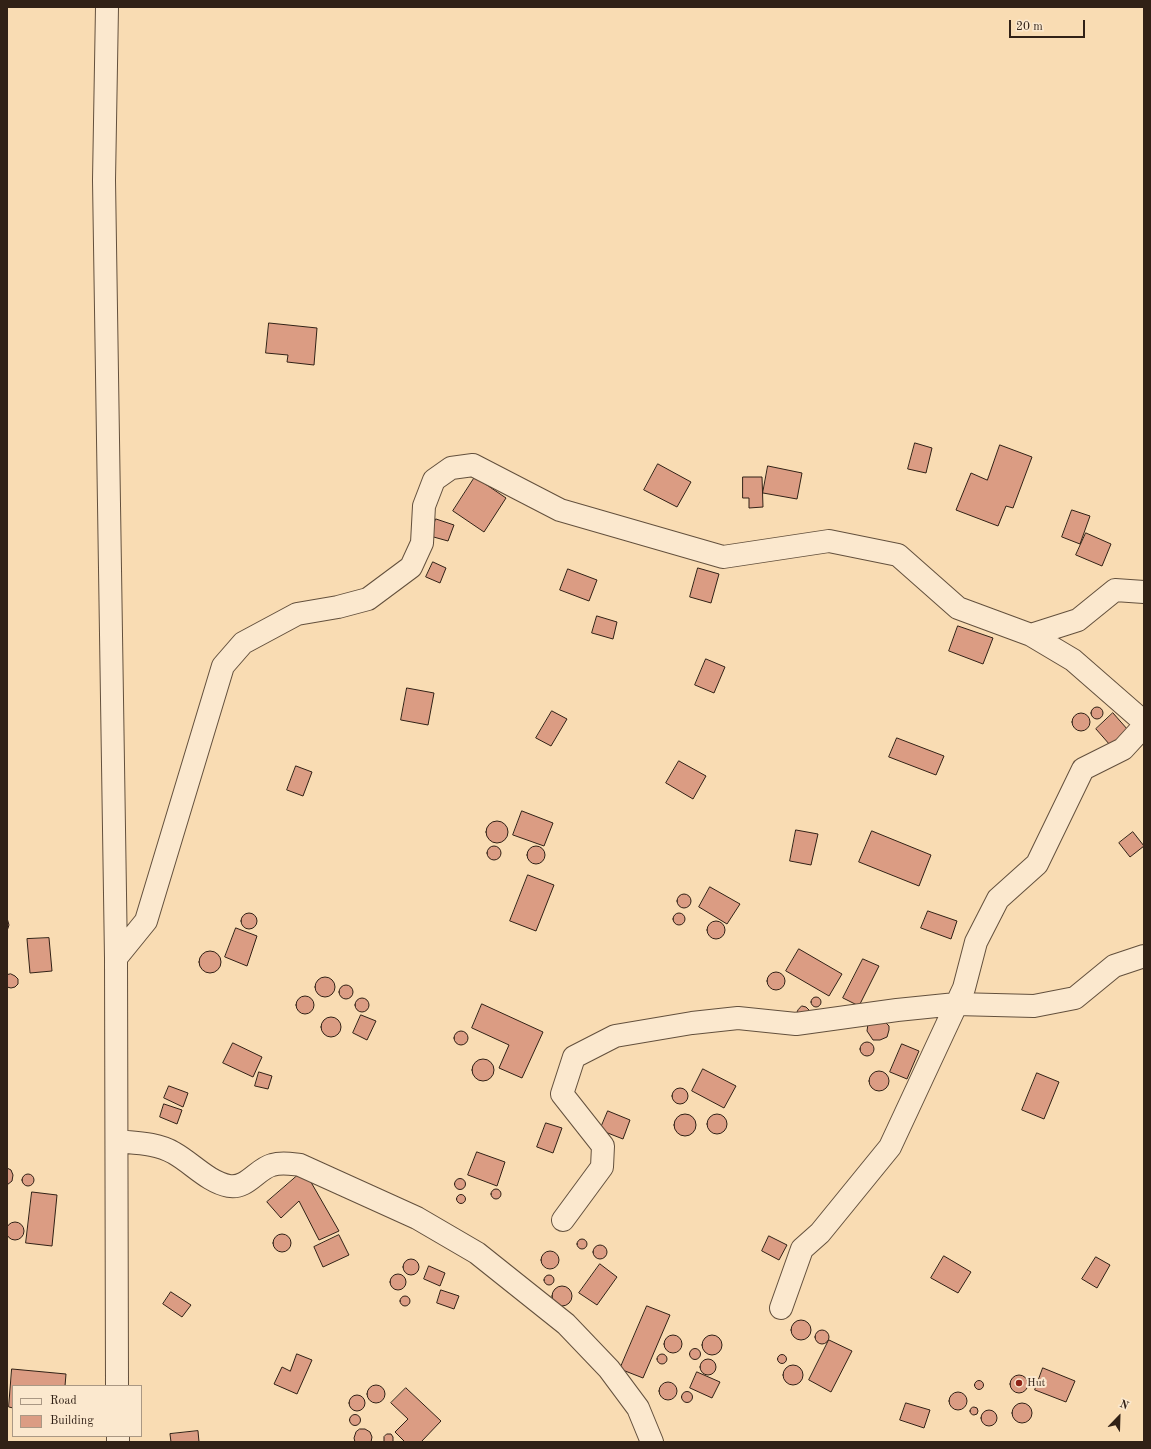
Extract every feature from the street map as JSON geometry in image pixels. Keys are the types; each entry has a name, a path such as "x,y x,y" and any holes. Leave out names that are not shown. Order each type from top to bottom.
{"street":[{"path":"107,7 104,180 116,958 117,1385"},
{"path":"116,958 146,921 223,666 243,643 297,614 338,607 368,599 411,567 422,542 424,506 434,480 451,468 473,465 560,510 723,557 829,541 898,555 958,608 1031,635 1073,660 1144,722"},
{"path":"1031,635 1078,620 1116,590 1144,592"},
{"path":"781,1308 802,1250 820,1233 890,1146 964,988 976,942 998,899 1037,864 1083,769 1123,748 1144,726"},
{"path":"563,1220 602,1167 603,1146 562,1094 574,1057 615,1036 692,1023 738,1018 796,1024 897,1010 956,1004 1034,1006 1075,998 1114,966 1144,956"},
{"path":"117,1141 158,1146 173,1152 215,1180 230,1186 242,1185 271,1165 284,1163 300,1165 417,1218 477,1253 566,1324 609,1369 638,1408 652,1442"}],"building":[{"path":"269,323 317,328 314,365 287,362 288,355 266,353"},
{"path":"915,443 932,448 926,473 908,469"},
{"path":"1000,445 1032,457 1013,508 1006,506 998,526 956,510 971,473 987,480"},
{"path":"658,464 691,482 677,507 644,490"},
{"path":"768,466 802,473 797,499 763,493"},
{"path":"475,477 506,498 484,532 453,511"},
{"path":"743,477 762,477 763,507 749,508 749,498 743,498"},
{"path":"1072,510 1090,516 1080,544 1062,537"},
{"path":"436,519 454,525 448,541 430,536"},
{"path":"1086,533 1111,544 1102,566 1076,555"},
{"path":"433,562 446,568 440,583 426,577"},
{"path":"698,568 719,574 711,603 690,597"},
{"path":"568,569 597,580 589,601 560,590"},
{"path":"597,616 617,622 613,639 592,633"},
{"path":"958,626 993,638 983,664 949,651"},
{"path":"706,659 725,667 714,693 695,685"},
{"path":"407,688 434,693 428,725 401,720"},
{"path":"1097,707 1101,709 1103,713 1101,717 1097,719 1093,717 1091,713 1093,709"},
{"path":"552,711 567,719 551,746 536,738"},
{"path":"1081,713 1085,714 1089,718 1089,726 1085,730 1081,731 1077,730 1073,726 1072,722 1073,718 1077,714"},
{"path":"1113,713 1128,730 1110,745 1096,729"},
{"path":"897,738 944,756 936,775 889,757"},
{"path":"679,761 706,776 693,799 666,783"},
{"path":"296,766 312,772 303,796 287,790"},
{"path":"522,811 553,823 544,846 513,835"},
{"path":"497,821 505,824 508,832 505,840 497,843 489,840 486,832 489,824"},
{"path":"796,830 818,834 811,865 790,861"},
{"path":"872,831 931,855 919,886 859,862"},
{"path":"1133,832 1144,846 1130,857 1119,843"},
{"path":"491,846 497,846 501,850 501,856 497,860 491,860 487,856 487,850"},
{"path":"536,846 542,849 545,855 542,861 536,864 530,861 527,855 530,849"},
{"path":"528,875 554,885 536,931 510,921"},
{"path":"710,887 740,904 727,924 699,907"},
{"path":"684,894 689,896 691,901 689,906 684,908 679,906 677,901 679,896"},
{"path":"928,911 957,921 951,939 921,928"},
{"path":"246,913 252,913 257,918 255,927 252,929 246,929 241,924 241,918"},
{"path":"681,913 684,914 684,924 677,925 674,924 673,917 674,914"},
{"path":"7,918 9,925 7,931"},
{"path":"712,921 720,921 725,926 723,937 720,939 712,939 707,934 707,926"},
{"path":"236,928 257,936 247,966 225,957"},
{"path":"49,938 52,971 30,973 27,939"},
{"path":"799,949 842,974 829,996 786,971"},
{"path":"210,951 218,954 221,962 218,970 210,973 202,970 199,962 202,954"},
{"path":"863,959 879,966 859,1006 843,998"},
{"path":"772,972 780,972 785,977 783,988 780,990 772,990 767,985 767,977"},
{"path":"11,974 18,979 18,984 11,988 7,987 7,975"},
{"path":"325,977 332,980 335,987 332,994 325,997 318,994 315,987 318,980"},
{"path":"346,985 351,987 353,992 351,997 346,999 341,997 339,992 341,987"},
{"path":"305,996 311,999 314,1005 311,1011 305,1014 299,1011 296,1005 299,999"},
{"path":"816,997 821,1002 816,1007 811,1002"},
{"path":"359,998 365,998 369,1002 369,1008 365,1012 359,1012 355,1008 355,1002"},
{"path":"482,1004 543,1032 522,1078 499,1068 509,1045 472,1028"},
{"path":"802,1006 806,1007 811,1012 796,1014"},
{"path":"361,1015 376,1021 367,1040 353,1033"},
{"path":"331,1017 338,1020 341,1027 338,1034 331,1037 324,1034 321,1027 324,1020"},
{"path":"884,1021 889,1026 887,1037 880,1040 873,1040 867,1031 868,1024"},
{"path":"461,1031 466,1033 468,1038 466,1043 461,1045 456,1043 454,1038 456,1033"},
{"path":"867,1042 872,1044 874,1049 872,1054 867,1056 862,1054 860,1049 862,1044"},
{"path":"233,1043 262,1057 253,1077 223,1063"},
{"path":"902,1044 919,1051 907,1079 890,1072"},
{"path":"483,1059 491,1062 494,1070 491,1078 483,1081 475,1078 472,1070 475,1062"},
{"path":"703,1069 736,1086 724,1108 692,1091"},
{"path":"875,1071 883,1071 889,1077 889,1085 883,1091 875,1091 869,1085 869,1077"},
{"path":"259,1072 272,1076 268,1089 255,1086"},
{"path":"1037,1073 1059,1082 1044,1119 1022,1110"},
{"path":"169,1086 188,1093 183,1107 164,1098"},
{"path":"680,1088 686,1090 688,1096 686,1102 680,1104 674,1102 672,1096 674,1090"},
{"path":"164,1104 182,1110 177,1124 160,1117"},
{"path":"608,1111 630,1120 623,1139 600,1130"},
{"path":"685,1114 689,1115 695,1121 695,1129 689,1135 685,1136 681,1135 675,1129 674,1125 675,1121 681,1115"},
{"path":"717,1114 724,1117 727,1124 724,1131 717,1134 710,1131 707,1124 710,1117"},
{"path":"546,1123 562,1128 553,1153 537,1147"},
{"path":"477,1152 505,1162 497,1186 468,1175"},
{"path":"7,1168 11,1170 13,1175 12,1181 7,1185"},
{"path":"304,1170 339,1231 319,1240 299,1201 281,1218 267,1202"},
{"path":"26,1174 30,1174 34,1180 30,1186 26,1186 22,1182 22,1178"},
{"path":"458,1179 462,1179 464,1180 464,1188 458,1189 455,1186 455,1182"},
{"path":"496,1189 501,1194 496,1199 491,1194"},
{"path":"32,1192 57,1195 52,1246 26,1243"},
{"path":"459,1195 463,1195 465,1199 463,1203 459,1203 457,1201 457,1197"},
{"path":"15,1222 19,1223 23,1227 23,1235 19,1239 15,1240 11,1239 7,1235 6,1231 7,1227 11,1223"},
{"path":"282,1234 288,1237 291,1243 288,1249 282,1252 276,1249 273,1243 276,1237"},
{"path":"339,1235 349,1255 323,1267 314,1247"},
{"path":"769,1236 787,1245 779,1260 762,1251"},
{"path":"580,1239 584,1239 587,1244 584,1249 580,1249 577,1246 577,1242"},
{"path":"600,1245 605,1247 607,1252 605,1257 600,1259 595,1257 593,1252 595,1247"},
{"path":"550,1251 556,1254 559,1260 556,1266 550,1269 544,1266 541,1260 544,1254"},
{"path":"944,1256 971,1272 958,1293 931,1278"},
{"path":"1096,1257 1110,1265 1097,1288 1082,1279"},
{"path":"411,1259 417,1261 419,1267 417,1273 411,1275 405,1273 403,1267 405,1261"},
{"path":"600,1264 617,1277 597,1305 579,1293"},
{"path":"429,1266 445,1273 440,1286 424,1279"},
{"path":"395,1274 401,1274 406,1279 404,1288 401,1290 395,1290 390,1285 390,1279"},
{"path":"547,1275 551,1275 553,1276 553,1284 547,1285 544,1282 544,1278"},
{"path":"562,1286 569,1289 572,1296 569,1303 562,1306 555,1303 552,1296 555,1289"},
{"path":"441,1290 459,1296 454,1309 437,1303"},
{"path":"171,1292 191,1305 182,1317 163,1304"},
{"path":"403,1296 407,1296 409,1297 409,1305 403,1306 400,1303 400,1299"},
{"path":"647,1306 670,1315 643,1378 620,1369"},
{"path":"801,1320 808,1323 811,1330 808,1337 801,1340 794,1337 791,1330 794,1323"},
{"path":"822,1330 827,1332 829,1337 827,1342 822,1344 817,1342 815,1337 817,1332"},
{"path":"673,1335 679,1338 682,1344 679,1350 673,1353 667,1350 664,1344 667,1338"},
{"path":"708,1335 716,1335 722,1341 722,1349 716,1355 708,1355 702,1349 702,1341"},
{"path":"829,1340 852,1351 831,1392 809,1380"},
{"path":"693,1349 697,1349 699,1350 699,1358 693,1359 690,1356 690,1352"},
{"path":"297,1354 312,1360 297,1394 274,1384 282,1367 290,1371"},
{"path":"662,1354 667,1359 662,1364 657,1359"},
{"path":"782,1354 787,1359 782,1364 777,1359"},
{"path":"708,1359 714,1361 716,1367 714,1373 708,1375 702,1373 700,1367 702,1361"},
{"path":"793,1365 800,1368 803,1375 800,1382 793,1385 786,1382 783,1375 786,1368"},
{"path":"1043,1368 1075,1381 1066,1402 1035,1390"},
{"path":"12,1369 66,1374 65,1385 12,1385 12,1408 9,1407"},
{"path":"697,1372 720,1382 712,1398 690,1388"},
{"name":"Hut","path":"1015,1375 1023,1375 1028,1380 1026,1391 1023,1393 1015,1393 1010,1388 1010,1380"},
{"path":"977,1381 981,1381 983,1385 981,1389 977,1389 975,1387 975,1383"},
{"path":"664,1382 672,1382 677,1387 675,1398 672,1400 664,1400 659,1395 659,1387"},
{"path":"372,1385 380,1385 385,1390 383,1401 380,1403 372,1403 367,1398 367,1390"},
{"path":"406,1388 441,1421 421,1442 405,1442 395,1432 408,1419 391,1403"},
{"path":"687,1391 691,1393 693,1397 691,1401 687,1403 683,1401 681,1397 683,1393"},
{"path":"958,1392 964,1395 967,1401 964,1407 958,1410 952,1407 949,1401 952,1395"},
{"path":"357,1395 364,1400 365,1403 360,1410 357,1411 350,1406 349,1403 354,1396"},
{"path":"906,1403 930,1410 924,1428 900,1420"},
{"path":"1022,1403 1029,1406 1032,1413 1029,1420 1022,1423 1015,1420 1012,1413 1015,1406"},
{"path":"974,1407 977,1408 977,1414 974,1415 971,1414 970,1411 971,1408"},
{"path":"989,1410 995,1412 997,1418 995,1424 989,1426 983,1424 981,1418 983,1412"},
{"path":"355,1414 359,1416 361,1420 359,1424 355,1426 351,1424 349,1420 351,1416"},
{"path":"360,1429 365,1429 370,1432 372,1437 371,1442 355,1442 354,1438 356,1432"},
{"path":"198,1431 199,1442 171,1442 170,1434"},
{"path":"387,1434 391,1434 393,1437 393,1442 384,1441 384,1437"}],"place":[{"name":"Hut","path":"1019,1383"}]}
